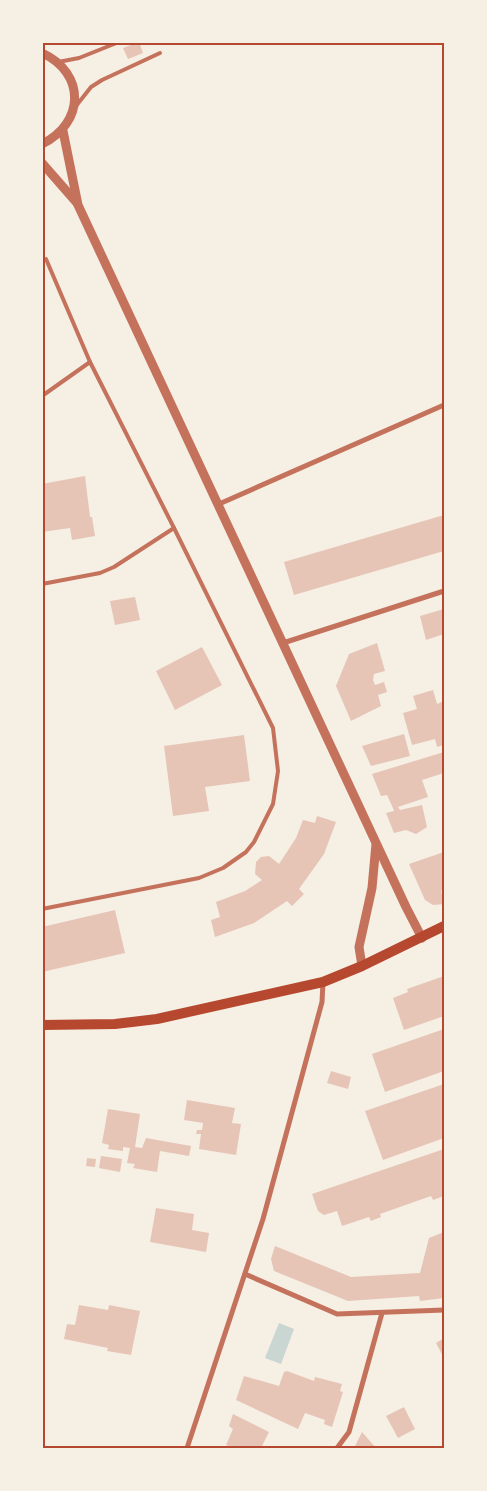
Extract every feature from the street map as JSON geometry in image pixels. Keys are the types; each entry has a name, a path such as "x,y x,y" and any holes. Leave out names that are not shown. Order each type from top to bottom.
{"main road":[{"path":"42,1025 116,1024 157,1019 323,982 362,966 444,926"}],"street":[{"path":"42,53 58,62 69,75 74,91 74,108 63,131 42,144"},
{"path":"63,131 78,205 422,938"},
{"path":"42,163 78,205"},
{"path":"219,504 444,405"},
{"path":"283,643 444,591"},
{"path":"362,966 359,947 372,888 376,841"},
{"path":"186,1448 263,1219 322,1002 323,982"},
{"path":"244,1274 337,1314 444,1310"},
{"path":"337,1448 349,1432 382,1313"}],"lane":[{"path":"58,62 79,58 119,42"},
{"path":"74,108 92,87 102,80 160,53"},
{"path":"42,909 199,878 217,870 246,852 262,828 273,804 278,771 274,728 90,362 46,259"},
{"path":"42,396 90,362"},
{"path":"42,584 100,573 174,528"}],"shaded area":[{"path":"279,1323 294,1329 281,1364 265,1358"}],"building":[{"path":"139,42 143,53 128,59 123,48"},
{"path":"85,476 90,517 92,517 95,536 72,540 70,528 42,532 42,484"},
{"path":"444,515 444,551 294,595 284,562"},
{"path":"135,597 140,620 115,625 110,601"},
{"path":"444,609 444,634 426,640 420,616"},
{"path":"377,643 385,671 374,674 373,680 375,685 384,682 387,692 378,695 381,706 351,721 336,686 349,654"},
{"path":"202,647 222,685 175,710 156,671"},
{"path":"433,690 437,704 444,701 444,745 437,747 435,739 412,745 403,713 417,709 413,696"},
{"path":"404,734 410,756 371,766 362,746"},
{"path":"244,735 250,781 205,787 209,811 173,816 164,746"},
{"path":"444,752 444,773 422,780 428,797 398,807 400,810 422,805 427,827 416,834 406,830 394,833 386,813 394,811 393,808 387,795 381,796 372,774"},
{"path":"317,816 336,822 324,854 299,889 304,894 292,906 287,901 254,923 215,937 211,920 220,917 216,902 245,891 262,880 255,874 256,862 261,857 269,856 279,864 296,838 303,820 315,823"},
{"path":"444,852 444,889 441,891 444,904 433,905 425,900 409,864"},
{"path":"115,910 125,953 42,972 42,927"},
{"path":"444,976 444,1016 404,1030 393,998 408,992 407,989"},
{"path":"444,1029 444,1071 385,1092 372,1054"},
{"path":"331,1071 351,1077 348,1089 327,1083"},
{"path":"444,1084 444,1138 383,1160 365,1111"},
{"path":"187,1100 235,1108 232,1123 241,1124 236,1155 199,1149 201,1134 196,1134 197,1130 202,1130 203,1123 184,1120"},
{"path":"108,1109 140,1114 135,1147 142,1148 146,1138 191,1146 189,1156 160,1151 157,1172 133,1168 135,1164 127,1163 130,1148 123,1147 123,1151 108,1149 109,1145 102,1143"},
{"path":"444,1149 444,1196 433,1200 431,1196 380,1214 381,1217 371,1221 369,1217 342,1226 337,1211 324,1215 318,1211 312,1194"},
{"path":"101,1156 122,1159 120,1172 99,1168"},
{"path":"87,1158 96,1159 95,1167 86,1166"},
{"path":"156,1208 194,1214 192,1230 209,1233 206,1252 150,1242"},
{"path":"444,1232 444,1298 420,1301 419,1296 348,1301 274,1271 271,1259 275,1246 351,1277 420,1273 429,1238"},
{"path":"79,1305 108,1310 109,1305 140,1311 131,1355 107,1351 108,1348 64,1339 67,1324 75,1325"},
{"path":"444,1338 444,1358 436,1343"},
{"path":"287,1371 314,1381 315,1377 342,1384 340,1391 343,1392 332,1427 324,1424 325,1420 305,1413 298,1429 236,1400 244,1376 279,1386 284,1372"},
{"path":"404,1407 415,1429 398,1438 386,1416"},
{"path":"233,1414 269,1432 261,1448 234,1448 226,1445 233,1429 229,1426"},
{"path":"362,1432 376,1448 354,1448"}]}
